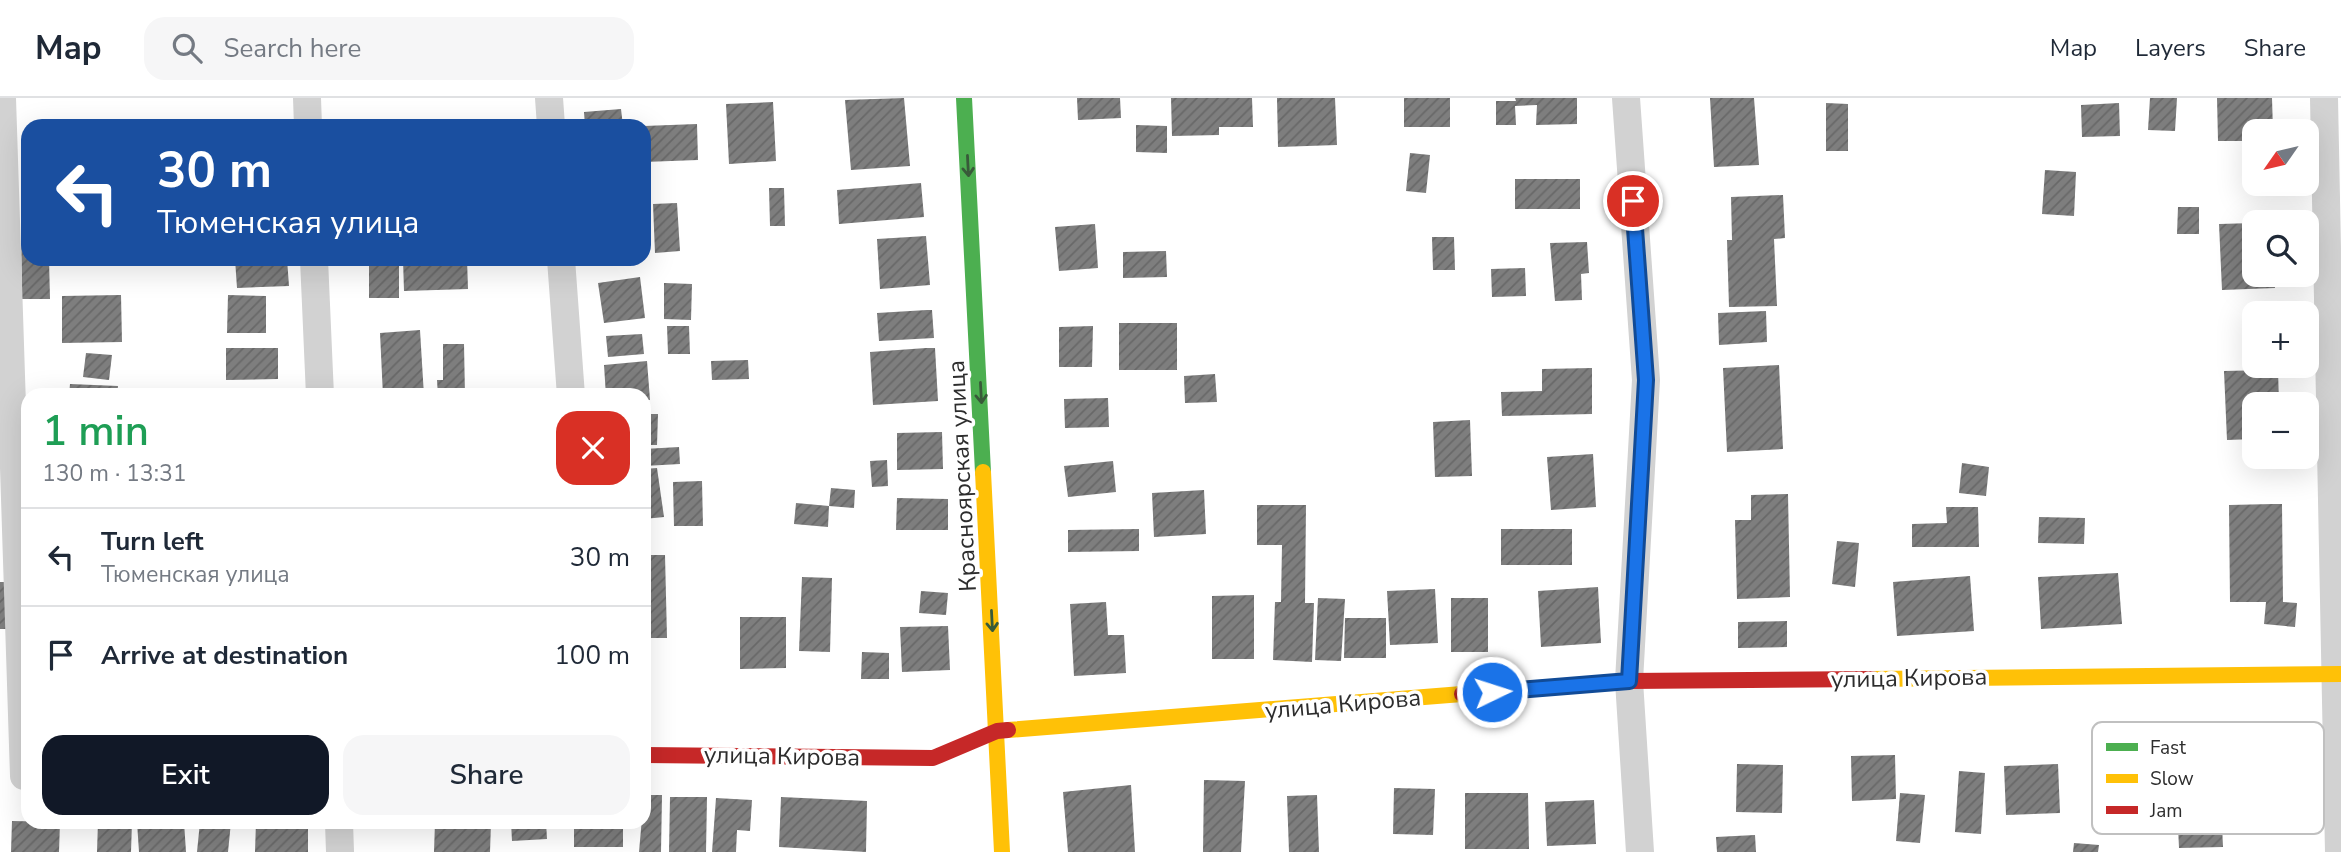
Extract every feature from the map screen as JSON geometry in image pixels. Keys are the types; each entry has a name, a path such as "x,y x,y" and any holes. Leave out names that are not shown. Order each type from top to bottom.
{"street":[{"path":"2,98 17,776"},
{"path":"307,98 308,119"},
{"path":"549,98 550,119"},
{"name":"Красноярская улица","path":"964,98 1002,852"},
{"path":"1626,98 1646,380 1629,681 1640,852"},
{"path":"2324,98 2339,852"},
{"path":"314,266 320,388"},
{"path":"562,266 570,388"},
{"name":"улица Кирова","path":"651,755 933,758 997,731 1629,681 2337,674"},
{"path":"339,829 340,852"}],"building":[{"path":"904,98 910,166 851,170 845,100"},
{"path":"1077,98 1120,98 1121,118 1078,120"},
{"path":"1171,98 1252,98 1253,127 1219,127 1219,135 1172,136"},
{"path":"1277,98 1335,98 1337,145 1278,147"},
{"path":"1404,98 1450,98 1450,127 1404,127"},
{"path":"1515,98 1577,98 1577,124 1536,125 1537,105 1515,106 1516,125 1496,125 1496,101 1516,101"},
{"path":"1710,98 1754,98 1759,165 1714,167"},
{"path":"2150,98 2177,98 2175,131 2148,130"},
{"path":"2217,98 2272,98 2273,119 2242,119 2242,141 2218,141"},
{"path":"773,102 776,161 729,164 726,104"},
{"path":"1826,103 1848,104 1848,151 1826,151"},
{"path":"2119,103 2120,136 2082,137 2081,105"},
{"path":"621,109 622,119 584,119 584,112"},
{"path":"697,124 698,160 651,162 651,126"},
{"path":"1136,125 1167,126 1167,153 1136,152"},
{"path":"1410,153 1430,155 1426,193 1406,191"},
{"path":"2045,170 2076,172 2074,216 2042,214"},
{"path":"1515,179 1580,179 1580,209 1515,209"},
{"path":"921,183 924,217 839,224 837,190"},
{"path":"769,188 784,188 785,226 770,226"},
{"path":"1783,195 1785,238 1774,239 1777,306 1729,307 1727,240 1732,240 1731,197"},
{"path":"677,203 680,251 655,253 653,204"},
{"path":"2178,207 2199,207 2199,234 2177,234"},
{"path":"2242,223 2242,287 2275,288 2222,290 2219,224"},
{"path":"1095,224 1098,268 1059,271 1055,227"},
{"path":"926,236 930,285 880,289 877,239"},
{"path":"1432,237 1454,237 1455,270 1433,270"},
{"path":"1587,242 1589,273 1581,274 1582,300 1555,301 1550,243"},
{"path":"1166,251 1167,277 1123,278 1123,252"},
{"path":"22,266 49,266 50,299 22,299"},
{"path":"235,266 288,266 289,286 237,288"},
{"path":"369,266 399,266 399,298 369,298"},
{"path":"403,266 467,266 468,289 404,291"},
{"path":"1525,268 1526,296 1492,297 1491,269"},
{"path":"640,277 645,318 604,323 598,283"},
{"path":"664,283 692,284 691,320 664,319"},
{"path":"121,295 122,342 62,343 62,296"},
{"path":"228,295 266,296 266,333 227,333"},
{"path":"932,310 934,338 879,341 877,313"},
{"path":"1766,311 1767,342 1719,345 1718,313"},
{"path":"1119,323 1177,323 1177,370 1119,370"},
{"path":"667,326 689,326 690,354 668,354"},
{"path":"1093,326 1092,367 1059,367 1059,327"},
{"path":"420,330 424,388 383,388 380,333"},
{"path":"642,334 644,354 608,357 606,336"},
{"path":"443,344 464,344 465,388 438,388 437,380 443,380"},
{"path":"226,348 278,348 278,379 226,380"},
{"path":"935,348 938,401 873,405 870,352"},
{"path":"86,353 112,355 109,380 83,377"},
{"path":"748,360 749,379 712,380 711,361"},
{"path":"647,361 649,388 605,388 604,365"},
{"path":"1779,365 1783,449 1727,452 1723,368"},
{"path":"1592,368 1592,414 1502,416 1501,392 1542,391 1542,369"},
{"path":"2224,371 2242,371 2242,378 2278,378 2279,392 2242,392 2242,439 2227,440"},
{"path":"1215,374 1217,402 1185,403 1184,376"},
{"path":"70,384 118,386 118,388 70,388"},
{"path":"1108,398 1109,427 1065,428 1064,399"},
{"path":"651,414 658,414 657,445 651,445"},
{"path":"1470,420 1472,476 1435,477 1433,422"},
{"path":"942,432 943,469 897,470 897,433"},
{"path":"679,447 680,464 651,466 651,449"},
{"path":"1593,454 1596,507 1551,510 1547,457"},
{"path":"887,460 888,486 872,487 870,461"},
{"path":"1113,461 1116,492 1068,497 1064,466"},
{"path":"1962,463 1989,467 1986,496 1959,493"},
{"path":"651,468 657,468 664,517 651,518"},
{"path":"702,481 703,526 674,526 673,482"},
{"path":"831,488 855,490 854,508 829,506"},
{"path":"1204,490 1206,534 1154,537 1152,493"},
{"path":"1788,494 1790,597 1737,599 1735,520 1751,520 1751,495"},
{"path":"897,498 948,499 948,530 896,530"},
{"path":"796,503 829,506 828,527 794,524"},
{"path":"2282,504 2283,602 2297,603 2295,627 2264,624 2266,602 2230,602 2229,505"},
{"path":"1257,505 1306,505 1305,603 1314,603 1312,662 1273,660 1275,602 1281,602 1282,545 1257,545"},
{"path":"1946,507 1978,507 1979,547 1912,547 1912,524 1947,523"},
{"path":"2039,517 2085,518 2084,544 2038,543"},
{"path":"1139,529 1139,551 1068,552 1068,530"},
{"path":"1501,529 1572,529 1572,565 1501,565"},
{"path":"1837,541 1859,543 1855,587 1832,584"},
{"path":"651,555 665,555 667,638 651,638"},
{"path":"2118,573 2122,624 2041,629 2038,577"},
{"path":"1970,576 1974,631 1897,636 1893,582"},
{"path":"802,577 832,578 830,652 799,651"},
{"path":"0,582 7,582 9,629 0,629"},
{"path":"1598,587 1601,643 1541,647 1538,591"},
{"path":"1435,589 1438,643 1390,645 1387,591"},
{"path":"921,591 948,593 946,615 919,613"},
{"path":"1254,595 1254,659 1212,659 1212,596"},
{"path":"1318,598 1345,599 1341,661 1315,660"},
{"path":"1451,598 1488,598 1488,652 1451,652"},
{"path":"1106,602 1108,635 1124,635 1126,673 1074,676 1070,604"},
{"path":"740,617 786,617 786,668 740,669"},
{"path":"1345,618 1386,618 1386,658 1344,658"},
{"path":"1787,621 1787,647 1738,648 1738,622"},
{"path":"948,626 950,670 902,672 900,627"},
{"path":"862,652 889,653 889,679 861,679"},
{"path":"1895,755 1896,799 1852,801 1851,756"},
{"path":"1737,764 1783,765 1782,813 1736,812"},
{"path":"2058,764 2060,813 2006,815 2004,766"},
{"path":"1959,771 1985,773 1981,834 1955,832"},
{"path":"1204,780 1245,781 1241,852 1203,852"},
{"path":"1131,785 1135,852 1068,852 1063,792"},
{"path":"1394,788 1435,789 1433,835 1393,834"},
{"path":"1465,793 1528,793 1529,849 1465,849"},
{"path":"1900,793 1925,795 1920,843 1896,841"},
{"path":"651,795 662,795 661,852 639,852 641,829 651,829"},
{"path":"1317,795 1319,852 1289,852 1287,796"},
{"path":"670,797 707,797 706,852 669,852"},
{"path":"781,797 867,801 866,852 779,847"},
{"path":"716,798 752,800 750,831 737,830 736,852 712,852"},
{"path":"1594,800 1596,844 1547,846 1545,802"},
{"path":"12,821 21,821 21,829 60,829 59,852 11,852"},
{"path":"98,829 132,829 131,852 97,852"},
{"path":"137,829 184,829 186,852 139,852"},
{"path":"199,829 230,829 228,852 197,852"},
{"path":"256,829 308,829 308,852 255,852"},
{"path":"435,829 491,829 490,852 434,852"},
{"path":"511,829 546,829 547,839 512,841"},
{"path":"574,829 623,829 623,847 574,847"},
{"path":"2178,834 2222,834 2223,847 2179,848"},
{"path":"1755,835 1756,852 1717,852 1716,837"},
{"path":"2074,843 2099,845 2098,852 2073,852"}],"traffic: fast":[{"path":"964,98 983,472"}],"traffic: slow":[{"path":"983,472 1002,852"},
{"path":"1872,679 2341,674"},
{"path":"1008,730 1462,694"}],"traffic: jam":[{"path":"1462,694 1629,681 1872,679"},
{"path":"651,755 933,758 997,731 1008,730"}],"route":[{"path":"1492,692 1629,681 1646,380 1633,201"}]}
